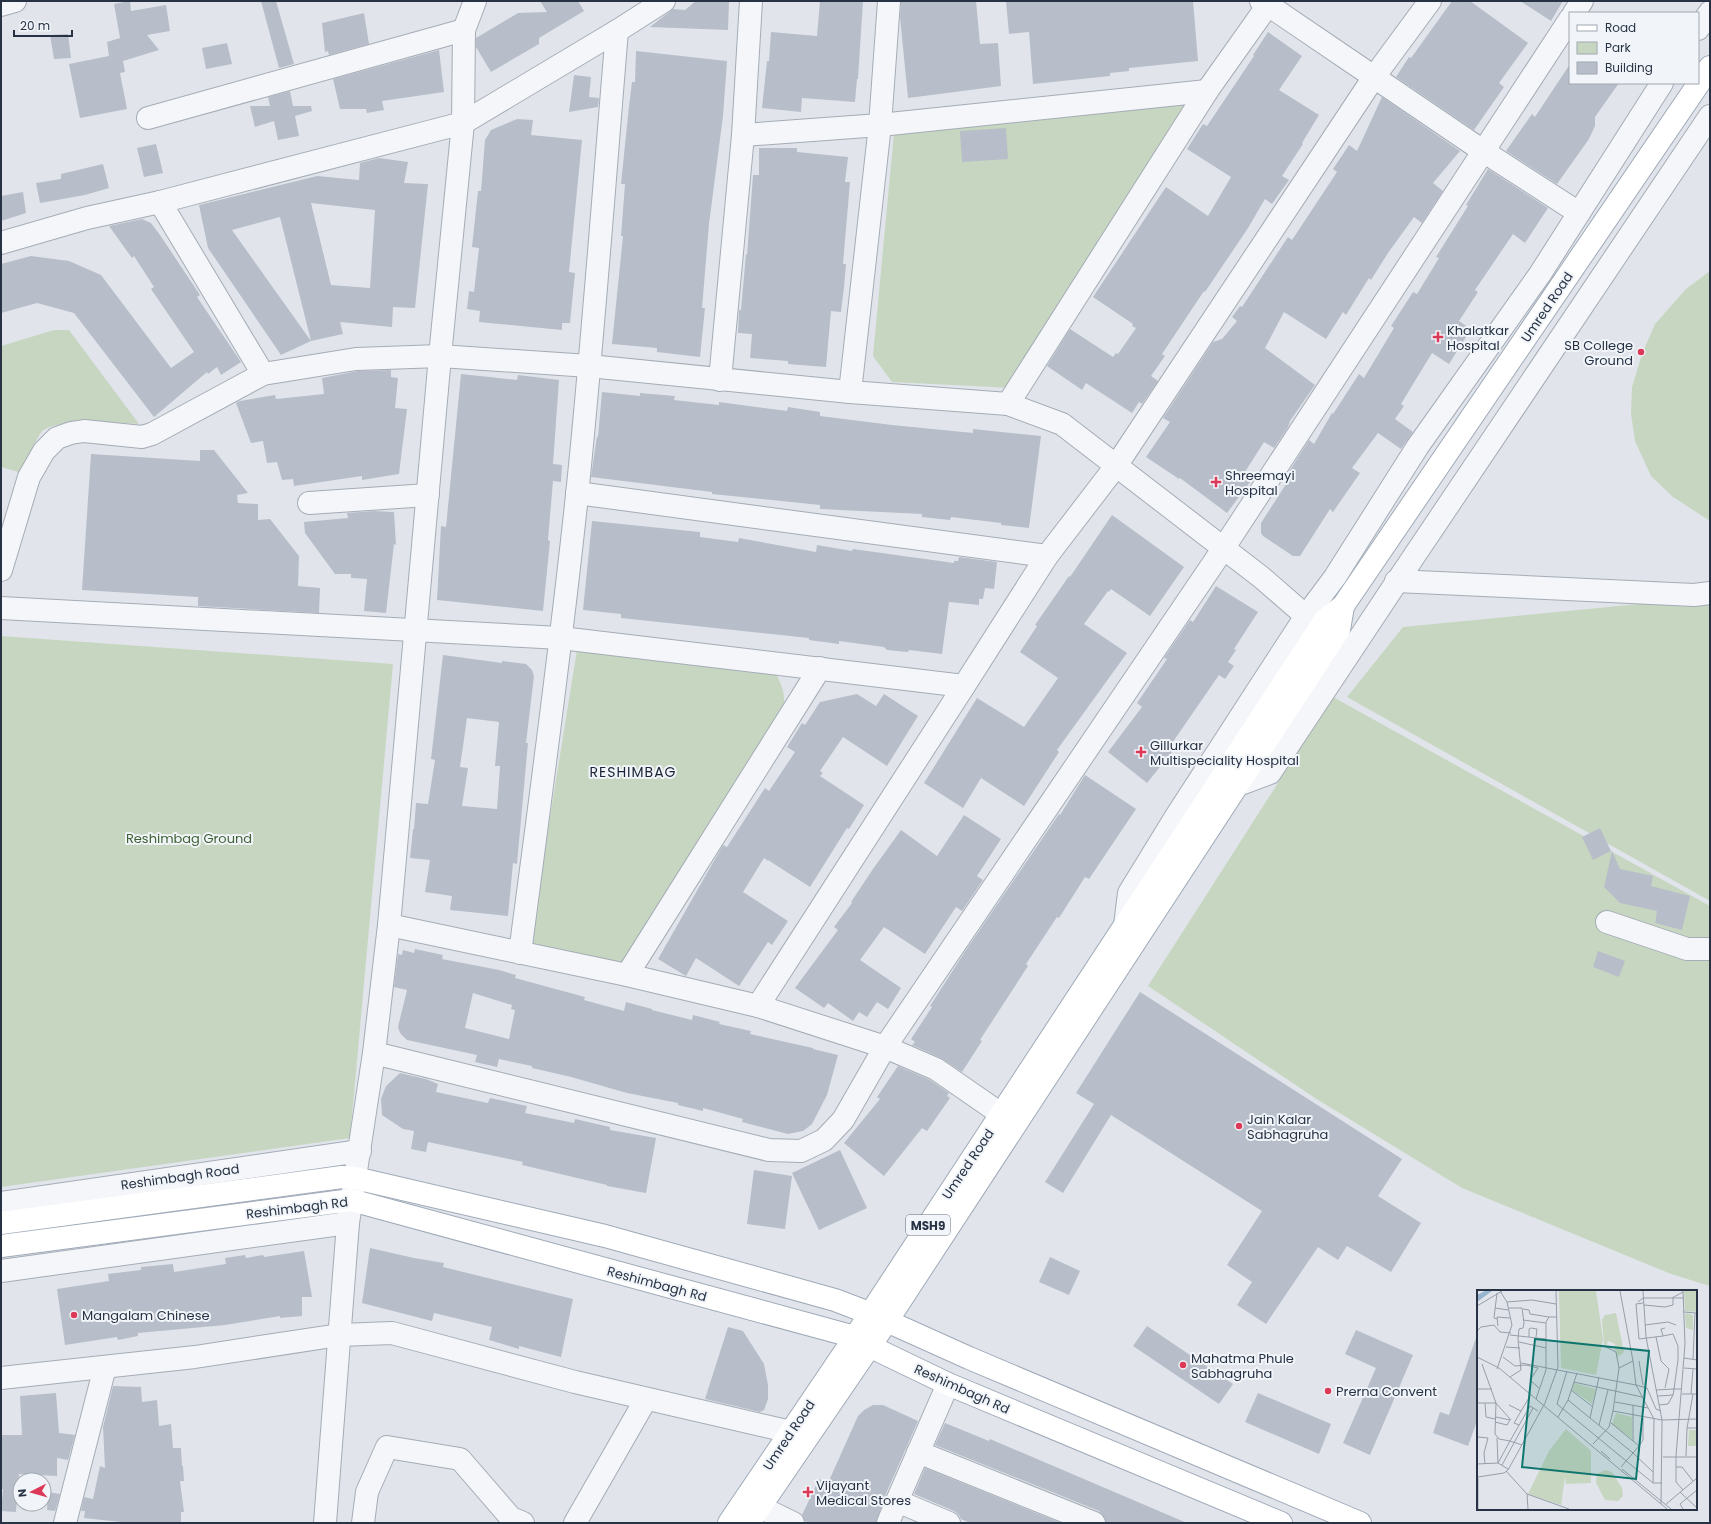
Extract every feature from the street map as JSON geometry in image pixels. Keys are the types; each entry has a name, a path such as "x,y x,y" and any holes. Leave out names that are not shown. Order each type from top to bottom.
{"main road":[{"name":"Umred Road","path":"1699,83 1710,67"},
{"name":"Umred Road","path":"878,1317 1001,1114 1074,1018 1126,925 1325,620 1343,606 1698,84"},
{"path":"755,1515 799,1435 862,1342 1074,1018 1238,785 1339,630 1343,606"},
{"path":"1,1223 252,1188 342,1177 355,1178 605,1236 835,1300 1360,1523"},
{"name":"Reshimbagh Rd","path":"1,1246 351,1200 862,1342 948,1384 1281,1523"},
{"name":"Umred Road","path":"729,1523 799,1435"}],"street":[{"path":"1,5 15,1"},
{"path":"325,1523 348,1223 374,1053 389,925 440,356 463,123 464,30 475,1"},
{"path":"1,243 87,218 160,202 463,123 617,31 664,1"},
{"path":"720,380 743,135 751,1"},
{"path":"850,392 880,125 889,1"},
{"path":"758,1006 1047,556 1116,466 1374,77 1430,1"},
{"path":"1575,12 1582,1"},
{"path":"1008,404 1264,3 1483,151 1579,213"},
{"path":"1699,28 1710,12"},
{"path":"374,1053 769,1150 801,1151 824,1140 843,1120 885,1047 1223,549 1569,22"},
{"path":"148,118 464,30"},
{"path":"520,953 561,638 577,493 590,366 617,31"},
{"path":"1126,925 1129,893 1183,805 1306,616 1335,577 1418,446 1540,274 1661,84"},
{"path":"743,135 880,125 1207,91"},
{"path":"1238,785 1270,773 1396,581 1420,548 1710,116"},
{"path":"160,202 263,374"},
{"path":"1,570 4,555 29,477 44,451 57,438 71,433 84,431 142,437 152,434 263,374 356,359 440,356 590,366 850,392 1008,404 1062,424 1261,577 1306,616"},
{"path":"577,493 1047,556"},
{"path":"309,503 428,495"},
{"path":"1396,581 1694,595 1710,593"},
{"path":"1,608 561,638 964,686"},
{"path":"627,975 820,668"},
{"path":"1607,922 1687,949 1710,949"},
{"path":"389,925 627,975 758,1006 885,1047 936,1070 1001,1114"},
{"name":"Reshimbagh Road","path":"1,1203 360,1151"},
{"path":"1,1271 348,1223"},
{"path":"1,1378 195,1357 339,1335 392,1333 569,1381 799,1435"},
{"path":"65,1523 104,1367"},
{"path":"888,1523 948,1384"},
{"path":"575,1523 646,1399"},
{"path":"363,1523 367,1492 387,1447 460,1459 511,1518 523,1523"},
{"path":"918,1452 1094,1523"},
{"path":"898,1502 949,1523"},
{"path":"755,1515 793,1523"}],"green space":[{"path":"1188,103 1013,388 892,382 873,356 894,133"},
{"path":"1710,271 1710,521 1673,497 1651,476 1635,441 1631,414 1632,387 1642,354 1655,324 1686,289"},
{"path":"54,330 69,330 139,424 86,422 58,425 47,428 40,434 22,473 1,467 1,346"},
{"path":"1710,597 1710,901 1347,697 1403,627"},
{"name":"Reshimbag Ground","path":"1,636 393,664 350,1138 1,1187"},
{"path":"577,650 776,674 783,694 784,706 622,968 529,947"},
{"path":"1333,697 1710,906 1710,1286 1671,1274 1462,1188 1315,1098 1148,986"}],"building":[{"path":"130,1 131,11 166,5 170,31 147,35 159,50 123,61 125,72 120,73 127,109 80,118 69,64 109,56 107,42 120,38 114,4"},
{"path":"261,1 276,1 294,64 279,68"},
{"path":"540,1 578,1 584,11 539,38 539,44 491,72 476,47 476,38 518,13 547,12"},
{"path":"696,1 729,1 728,30 650,27 673,9 685,10"},
{"path":"820,1 863,1 855,102 802,98 801,112 762,108 767,61 769,61 771,32 817,36"},
{"path":"976,1 980,44 998,43 1001,86 908,98 900,17 901,2"},
{"path":"1006,1 1193,1 1198,61 1129,68 1129,71 1110,73 1110,76 1033,84 1029,32 1009,34"},
{"path":"1452,1 1470,1 1528,43 1499,83 1504,87 1474,130 1396,77 1409,57 1411,58"},
{"path":"1520,1 1563,1 1551,21"},
{"path":"364,13 369,44 329,55 328,51 325,52 322,23"},
{"path":"1268,32 1302,56 1279,90 1319,115 1302,143 1303,144 1282,176 1289,180 1272,204 1265,199 1248,228 1162,354 1165,356 1151,376 1158,381 1142,404 1139,402 1132,413 1086,383 1082,390 1047,366 1070,329 1113,357 1116,353 1118,354 1136,328 1132,326 1133,324 1093,297 1166,187 1208,216 1231,177 1187,149 1203,124 1207,126 1254,56 1253,55"},
{"path":"68,34 71,58 54,59 50,35"},
{"path":"227,43 232,64 206,69 202,48"},
{"path":"439,50 444,92 382,101 384,110 367,113 366,109 340,109 333,79"},
{"path":"636,51 727,61 723,116 709,224 702,308 705,308 700,357 657,352 657,348 612,344 623,236 621,236 625,184 621,184 632,82 635,82"},
{"path":"1569,66 1569,84 1618,84 1595,117 1595,126 1589,139 1557,184 1506,151 1532,114 1535,117"},
{"path":"574,75 591,77 589,97 599,98 598,107 569,112"},
{"path":"290,91 293,106 311,106 312,111 295,116 299,136 278,140 274,121 255,127 250,106 270,106 268,97"},
{"path":"1382,97 1460,151 1433,183 1443,191 1422,223 1414,217 1371,280 1369,278 1346,315 1343,312 1326,339 1284,312 1265,348 1315,385 1290,421 1288,427 1274,448 1264,442 1243,475 1251,481 1227,513 1180,478 1179,479 1146,457 1170,422 1163,418 1213,342 1222,339 1237,321 1232,317 1240,306 1242,307 1288,237 1292,240 1337,172 1333,169 1349,145 1357,151"},
{"path":"517,119 533,120 531,135 582,140 569,272 575,273 570,323 562,323 562,330 479,322 480,311 467,309 469,291 474,292 479,248 472,247 478,191 481,191 485,140 491,130"},
{"path":"1006,128 1008,159 962,162 960,131"},
{"path":"156,144 163,173 144,177 137,148"},
{"path":"759,148 797,148 797,152 848,157 845,182 850,182 843,264 846,264 844,287 841,312 831,311 826,367 788,364 788,361 750,358 752,334 738,333 739,310 741,310 746,254 747,255 753,175 759,175"},
{"path":"379,158 408,162 404,183 428,184 415,308 393,307 392,327 340,322 343,334 311,341 281,355 208,248 199,205 317,176 359,180 360,163","holes":["311,203 375,210 370,288 331,285","280,217 311,341 232,230"]},
{"path":"103,164 109,188 85,195 40,203 36,183 61,179 61,174"},
{"path":"1488,169 1548,208 1525,243 1513,234 1475,290 1478,292 1459,321 1471,329 1449,364 1432,353 1401,404 1404,406 1395,419 1413,432 1401,449 1378,433 1352,468 1360,473 1333,512 1330,509 1300,556 1293,556 1263,536 1261,533 1261,523 1288,481 1285,478 1309,440 1314,444 1332,413 1333,414 1359,374 1364,378 1394,328 1391,326 1413,292 1417,294 1439,258 1436,257 1468,206 1466,205"},
{"path":"23,192 26,213 1,221 1,196"},
{"path":"142,219 151,223 160,235 200,295 197,297 241,362 221,375 217,367 208,374 207,372 154,417 74,313 37,303 1,313 1,264 31,256 69,261 101,275 171,368 194,352 151,289 154,287 134,256 132,258 109,226"},
{"path":"391,370 391,377 398,378 395,408 407,409 399,474 362,480 362,476 294,486 293,479 282,480 277,462 267,463 263,441 251,443 236,403 275,395 276,399 324,394 322,378 358,371"},
{"path":"461,374 517,380 518,375 559,380 553,464 562,465 561,482 553,481 548,540 550,541 543,611 437,600 441,526 446,527"},
{"path":"602,392 640,396 640,393 675,396 674,400 719,405 719,402 787,411 788,407 820,412 820,416 892,425 973,433 973,429 1041,436 1029,528 951,517 950,520 922,517 922,514 820,509 820,505 712,494 712,492 591,477 597,436 598,437"},
{"path":"200,450 214,450 248,493 237,495 238,503 258,504 258,520 270,519 299,556 298,586 320,588 319,613 198,606 198,597 82,590 91,454 200,461"},
{"path":"374,511 394,512 396,545 394,544 386,613 364,611 367,579 351,578 351,574 335,574 305,533 304,522 348,518 347,513"},
{"path":"1112,515 1184,567 1150,616 1111,589 1084,624 1127,653 1057,750 1059,752 1024,806 981,778 963,808 924,783 977,698 1024,727 1058,678 1020,652 1037,626 1035,625"},
{"path":"592,521 700,532 700,537 738,542 739,538 816,552 817,545 852,551 853,549 954,563 954,561 958,561 959,557 997,562 994,589 985,588 983,599 979,599 979,605 949,602 942,654 909,650 908,652 887,650 884,647 839,641 839,644 809,640 809,638 621,618 621,614 583,610"},
{"path":"1216,586 1258,612 1234,649 1236,650 1228,662 1234,666 1225,679 1219,675 1168,749 1172,752 1147,783 1108,752 1142,707 1137,703 1167,659 1164,658 1190,620 1193,622"},
{"path":"443,655 502,663 502,661 526,664 532,670 534,676 526,743 528,743 517,864 513,863 508,916 450,910 452,896 425,892 430,860 410,858 416,803 428,804 435,760 431,759","holes":["467,718 499,722 495,766 500,766 497,809 462,806 468,768 460,767"]},
{"path":"857,694 876,706 884,694 918,716 887,766 843,737 820,771 823,773 820,776 864,805 849,829 847,828 810,887 764,858 743,892 788,921 772,945 768,942 739,986 696,958 686,976 658,959 723,845 727,847 765,788 769,791 795,752 787,747 802,723 805,725 820,702"},
{"path":"1085,775 1136,809 1089,879 1085,877 1059,918 1057,917 1026,964 1028,966 980,1040 982,1041 962,1072 941,1058 912,1045 915,1042 911,1039 966,950 1059,814 1060,815"},
{"path":"964,815 1001,839 977,876 983,880 962,911 956,907 925,954 884,927 860,960 901,988 888,1009 877,1002 867,1017 859,1012 853,1021 828,1003 824,1008 795,988 838,930 834,927 901,830 937,856"},
{"path":"1600,828 1611,851 1593,860 1582,837"},
{"path":"1612,851 1620,869 1653,876 1651,886 1690,896 1682,930 1655,923 1657,911 1620,903 1604,887"},
{"path":"415,949 443,955 442,959 499,970 516,975 515,978 585,997 584,1000 624,1011 626,1002 692,1020 693,1015 720,1022 719,1024 751,1031 750,1034 838,1055 827,1095 812,1124 803,1131 788,1134 742,1122 743,1119 703,1108 703,1111 678,1105 678,1103 627,1093 571,1077 532,1068 532,1066 499,1059 497,1067 475,1062 477,1055 407,1040 400,1033 398,1027 407,990 394,987 398,954 402,955 403,950 414,953","holes":["473,993 512,1005 511,1009 515,1010 509,1039 465,1028"]},
{"path":"1598,951 1625,961 1619,977 1593,967"},
{"name":"Jain Kalar Sabhagruha","path":"1140,992 1402,1159 1378,1196 1421,1223 1391,1272 1347,1246 1338,1260 1318,1247 1266,1324 1237,1305 1252,1282 1227,1265 1262,1211 1111,1115 1063,1193 1045,1182 1094,1104 1076,1093"},
{"path":"898,1066 930,1080 949,1093 947,1096 950,1098 927,1131 922,1128 884,1176 844,1143 880,1099 877,1097"},
{"path":"400,1073 426,1079 438,1084 436,1092 488,1103 490,1098 527,1106 525,1113 574,1123 575,1119 610,1127 610,1130 656,1138 646,1193 607,1186 522,1165 523,1162 428,1142 426,1152 411,1149 414,1131 403,1129 382,1115 381,1099 386,1086"},
{"path":"840,1150 867,1208 819,1230 792,1173"},
{"path":"754,1170 792,1176 785,1229 747,1224"},
{"path":"370,1248 444,1263 443,1267 573,1299 561,1357 519,1346 519,1349 489,1340 492,1327 434,1313 432,1321 362,1303"},
{"path":"304,1251 312,1297 302,1297 302,1316 280,1318 280,1316 225,1325 138,1333 138,1336 118,1340 117,1337 65,1345 57,1289 109,1281 108,1274 141,1270 141,1267 173,1264 174,1272 226,1264 225,1258 245,1255 246,1258 263,1255 264,1257"},
{"path":"1050,1257 1080,1271 1069,1295 1039,1282"},
{"name":"Mahatma Phule Sabhagruha","path":"1147,1326 1233,1384 1219,1404 1133,1346"},
{"path":"728,1327 743,1331 764,1364 768,1385 768,1399 764,1410 760,1412 705,1399"},
{"path":"1356,1330 1413,1355 1370,1455 1343,1443 1376,1368 1345,1354"},
{"path":"1476,1338 1477,1421 1468,1446 1433,1433 1440,1412 1449,1415"},
{"path":"113,1386 141,1387 142,1402 157,1400 159,1426 171,1424 173,1448 181,1448 183,1466 184,1481 180,1481 184,1512 181,1512 181,1523 130,1523 84,1518 85,1511 81,1511 84,1497 93,1499 100,1466 105,1468 103,1427"},
{"path":"56,1393 59,1433 75,1435 68,1460 57,1458 57,1476 52,1476 52,1472 12,1472 12,1512 1,1511 3,1489 1,1489 2,1435 22,1435 20,1396"},
{"path":"1258,1393 1331,1424 1319,1454 1245,1422"},
{"path":"873,1405 883,1405 918,1421 885,1496 876,1523 809,1523 805,1521 802,1515 819,1479 828,1483 858,1416 864,1410"},
{"path":"945,1423 989,1441 990,1439 1187,1523 1106,1523 1104,1516 1099,1511 935,1445"},
{"path":"925,1468 1061,1523 970,1523 961,1519 954,1511 914,1494"},
{"path":"52,1493 60,1494 55,1511 52,1511"}],"place":[{"name":"Khalatkar Hospital","path":"1438,337"},
{"name":"SB College Ground","path":"1641,352"},
{"name":"Shreemayi Hospital","path":"1216,482"},
{"name":"Gillurkar Multispeciality Hospital","path":"1141,752"},
{"name":"Jain Kalar Sabhagruha","path":"1239,1126"},
{"name":"Mangalam Chinese","path":"74,1315"},
{"name":"Mahatma Phule Sabhagruha","path":"1183,1365"},
{"name":"Prerna Convent","path":"1328,1391"},
{"name":"Vijayant Medical Stores","path":"808,1492"}],"district":[{"name":"RESHIMBAG","path":"633,772"}]}
